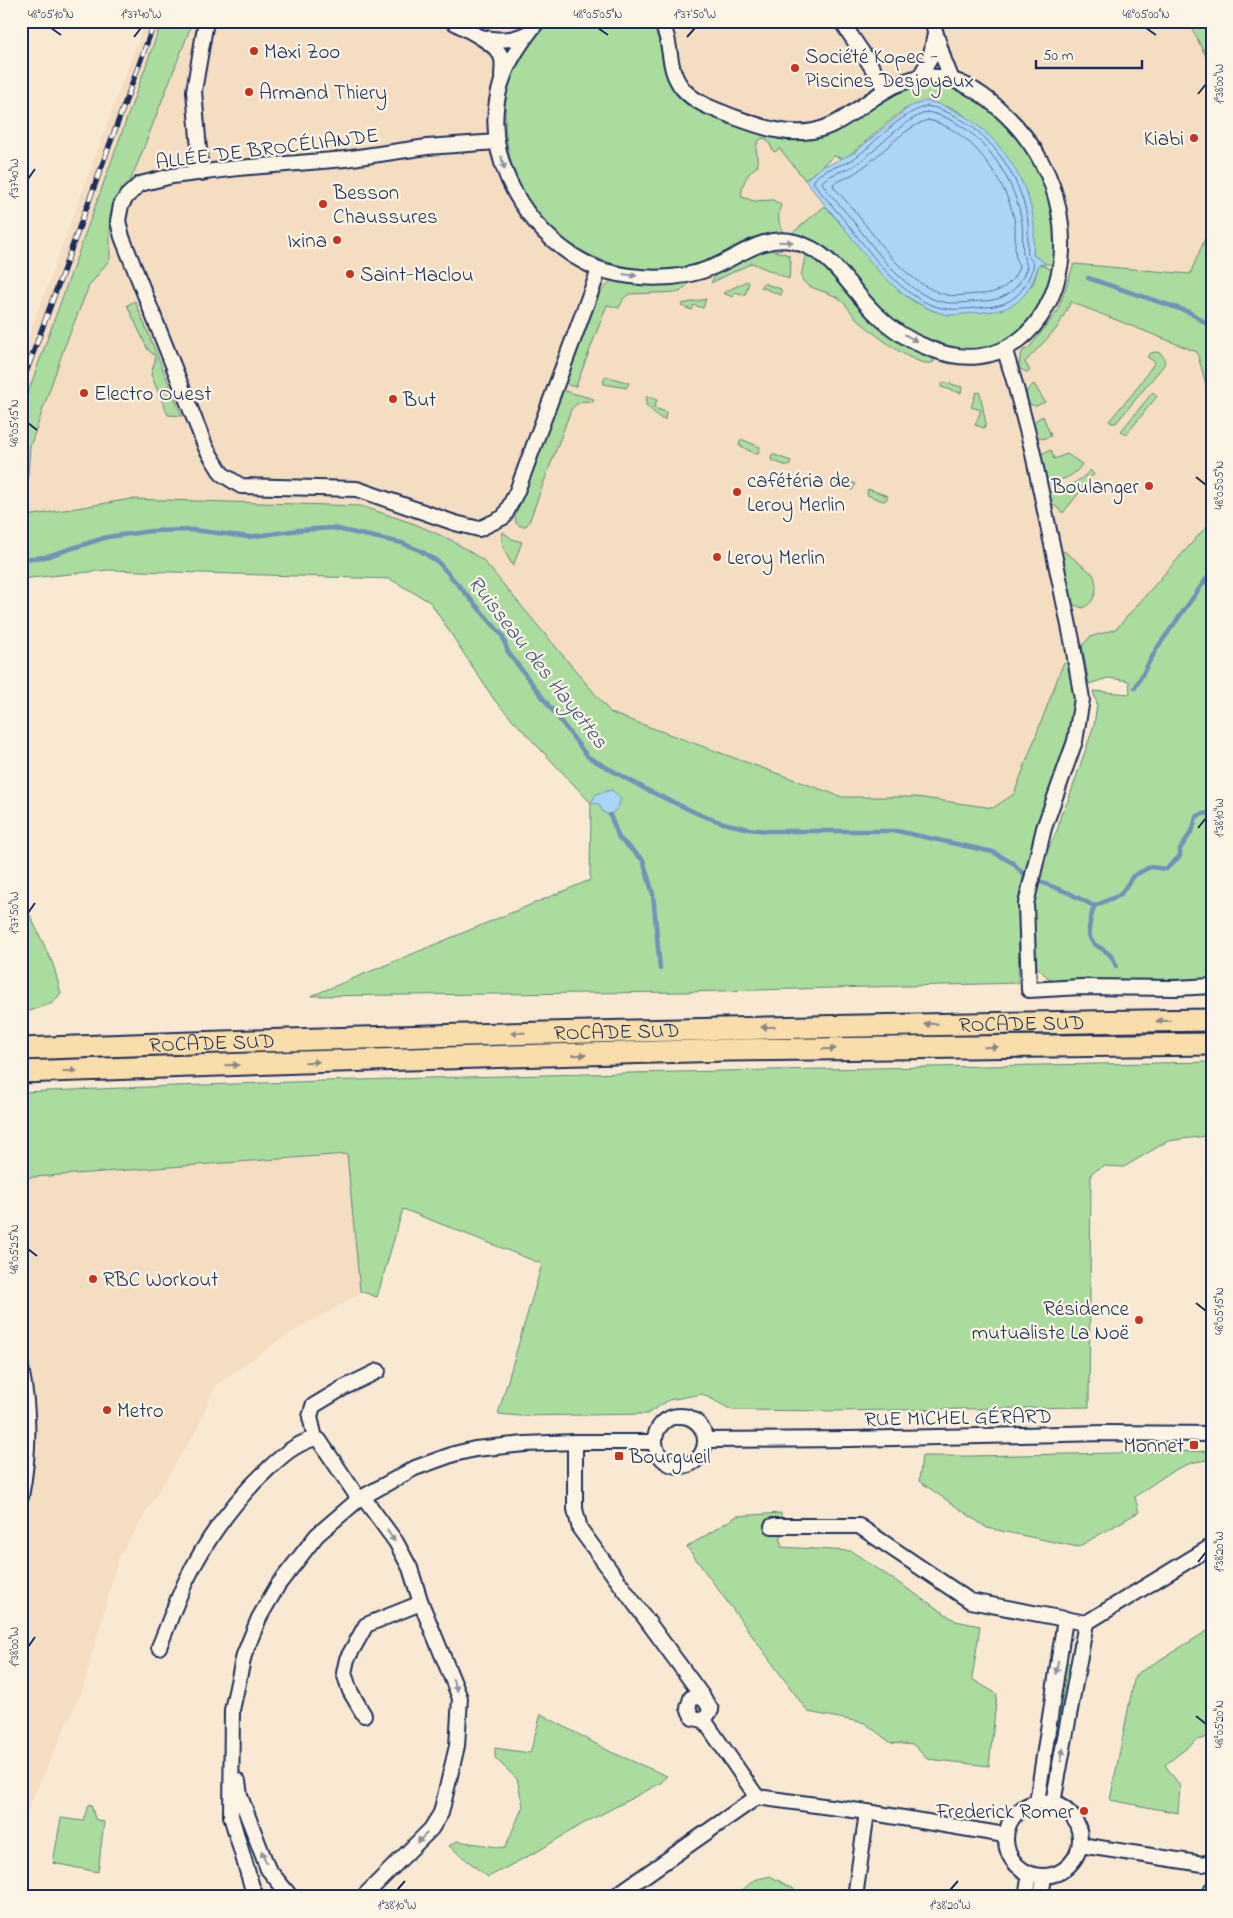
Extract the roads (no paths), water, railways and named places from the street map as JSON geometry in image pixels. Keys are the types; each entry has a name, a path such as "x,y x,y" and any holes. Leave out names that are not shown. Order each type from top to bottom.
{"highway":[{"name":"ROCADE SUD","path":"21,1050 308,1039 597,1031 1212,1020"},
{"name":"ROCADE SUD","path":"21,1072 292,1062 728,1050 1212,1044"}],"street":[{"path":"201,173 194,91 206,21"},
{"path":"452,21 498,50 503,63 502,81"},
{"path":"538,21 517,50 502,81 498,96 497,142 506,174 514,194 524,210 555,244 599,270 643,277 688,274 712,267 756,245 770,242 795,242 819,252 826,258 875,313 891,327 932,350 953,356 989,356 1005,350 1024,337 1043,314 1049,302 1060,264 1062,239 1060,214 1044,165 1033,146 996,106 976,91 952,80 935,76 912,78 886,90 833,125 813,131 788,133 765,128 701,103 686,92 676,80 671,67 665,28 660,21"},
{"path":"841,21 886,90"},
{"path":"919,78 930,59 934,28"},
{"path":"934,28 952,80"},
{"path":"479,37 511,40 529,33"},
{"name":"ALLÉE DE BROCÉLIANDE","path":"497,142 427,147 354,158 172,176 140,184 127,196 118,221 122,237 206,448 222,474 241,486 357,489 454,523 479,529 504,517 516,491 599,270"},
{"path":"1005,350 1016,384 1032,449 1072,640 1082,698 1075,741 1044,828 1026,904 1029,990 1081,987 1176,988 1212,986"},
{"path":"21,1368 24,1382 28,1440 26,1472 21,1497"},
{"path":"363,1897 431,1829 441,1813 456,1746 460,1698 421,1603 410,1568 396,1542 319,1440 315,1438 310,1417 313,1406 343,1388 378,1371"},
{"path":"676,1416 689,1417 695,1421 702,1429 705,1440 700,1456 692,1463 681,1466 665,1462 657,1453 654,1442 656,1432 662,1423 676,1416"},
{"name":"RUE MICHEL GÉRARD","path":"705,1440 1132,1433 1212,1434"},
{"path":"159,1647 185,1584 199,1557 224,1520 260,1477 291,1448 315,1438"},
{"path":"257,1897 252,1887 231,1816 232,1710 244,1655 259,1618 278,1585 317,1535 361,1498 416,1468 454,1454 492,1448 575,1442 654,1442"},
{"path":"575,1442 575,1509 580,1529 703,1697 711,1710 704,1720 757,1797"},
{"path":"772,1526 859,1526 970,1601 1086,1623 1212,1546"},
{"path":"364,1715 350,1691 344,1673 347,1659 366,1625 421,1603"},
{"path":"1037,1802 1065,1619"},
{"path":"1053,1803 1086,1623"},
{"path":"232,1710 240,1796 268,1869 291,1897"},
{"path":"614,1897 757,1797 1005,1834"},
{"path":"1037,1802 1053,1803 1067,1811 1076,1821 1080,1845 1072,1862 1062,1871 1044,1877 1030,1874 1015,1864 1007,1851 1005,1834 1010,1821 1021,1808 1037,1802"},
{"path":"855,1897 867,1812"},
{"path":"1080,1845 1203,1864 1212,1861"},
{"path":"1026,1897 1030,1874"},
{"path":"1041,1897 1044,1877"},
{"path":"1210,1897 1212,1889"}],"water":[{"path":"926,101 946,107 964,116 981,128 1009,159 1028,197 1034,221 1033,255 1045,263 1045,265 1039,264 1026,292 1014,304 1005,308 995,311 949,315 935,311 915,301 892,284 872,264 805,180 824,165 831,164 855,152 909,107"},
{"path":"612,790 621,799 617,809 610,815 603,812 599,804 591,803 596,794"}],"waterway":[{"path":"1088,278 1189,312 1212,327"},
{"name":"Ruisseau des Hayettes","path":"21,559 45,557 107,537 151,531 193,530 249,537 299,530 333,528 402,543 421,551 438,562 502,635 508,652 588,757 647,790 703,816 749,829 767,831 897,831 993,852 1013,863 1025,876"},
{"path":"1135,688 1157,648 1212,571"},
{"name":"Ruisseau des Hayettes","path":"1038,881 1069,893 1094,906 1120,895 1133,876 1150,867 1166,869 1180,856 1180,849 1193,829 1196,817 1212,813"},
{"path":"610,815 619,838 643,860 653,894 660,969"},
{"path":"1094,906 1089,934 1093,943 1106,951 1116,966"}],"railway":[{"path":"21,386 155,21"}],"place":[{"name":"Maxi Zoo","path":"254,51"},
{"name":"Société Kopec - Piscines Desjoyaux","path":"795,68"},
{"name":"Armand Thiery","path":"249,92"},
{"name":"Kiabi","path":"1194,138"},
{"name":"Besson Chaussures","path":"323,204"},
{"name":"Ixina","path":"337,240"},
{"name":"Saint-Maclou","path":"350,274"},
{"name":"Electro Ouest","path":"84,393"},
{"name":"But","path":"393,399"},
{"name":"Boulanger","path":"1149,486"},
{"name":"cafétéria de Leroy Merlin","path":"737,492"},
{"name":"Leroy Merlin","path":"717,557"},
{"name":"RBC Workout","path":"93,1279"},
{"name":"Résidence mutualiste La Noë","path":"1139,1320"},
{"name":"Metro","path":"107,1410"},
{"name":"Monnet","path":"1194,1445"},
{"name":"Bourgueil","path":"619,1456"},
{"name":"Frederick Romer","path":"1084,1811"}]}
